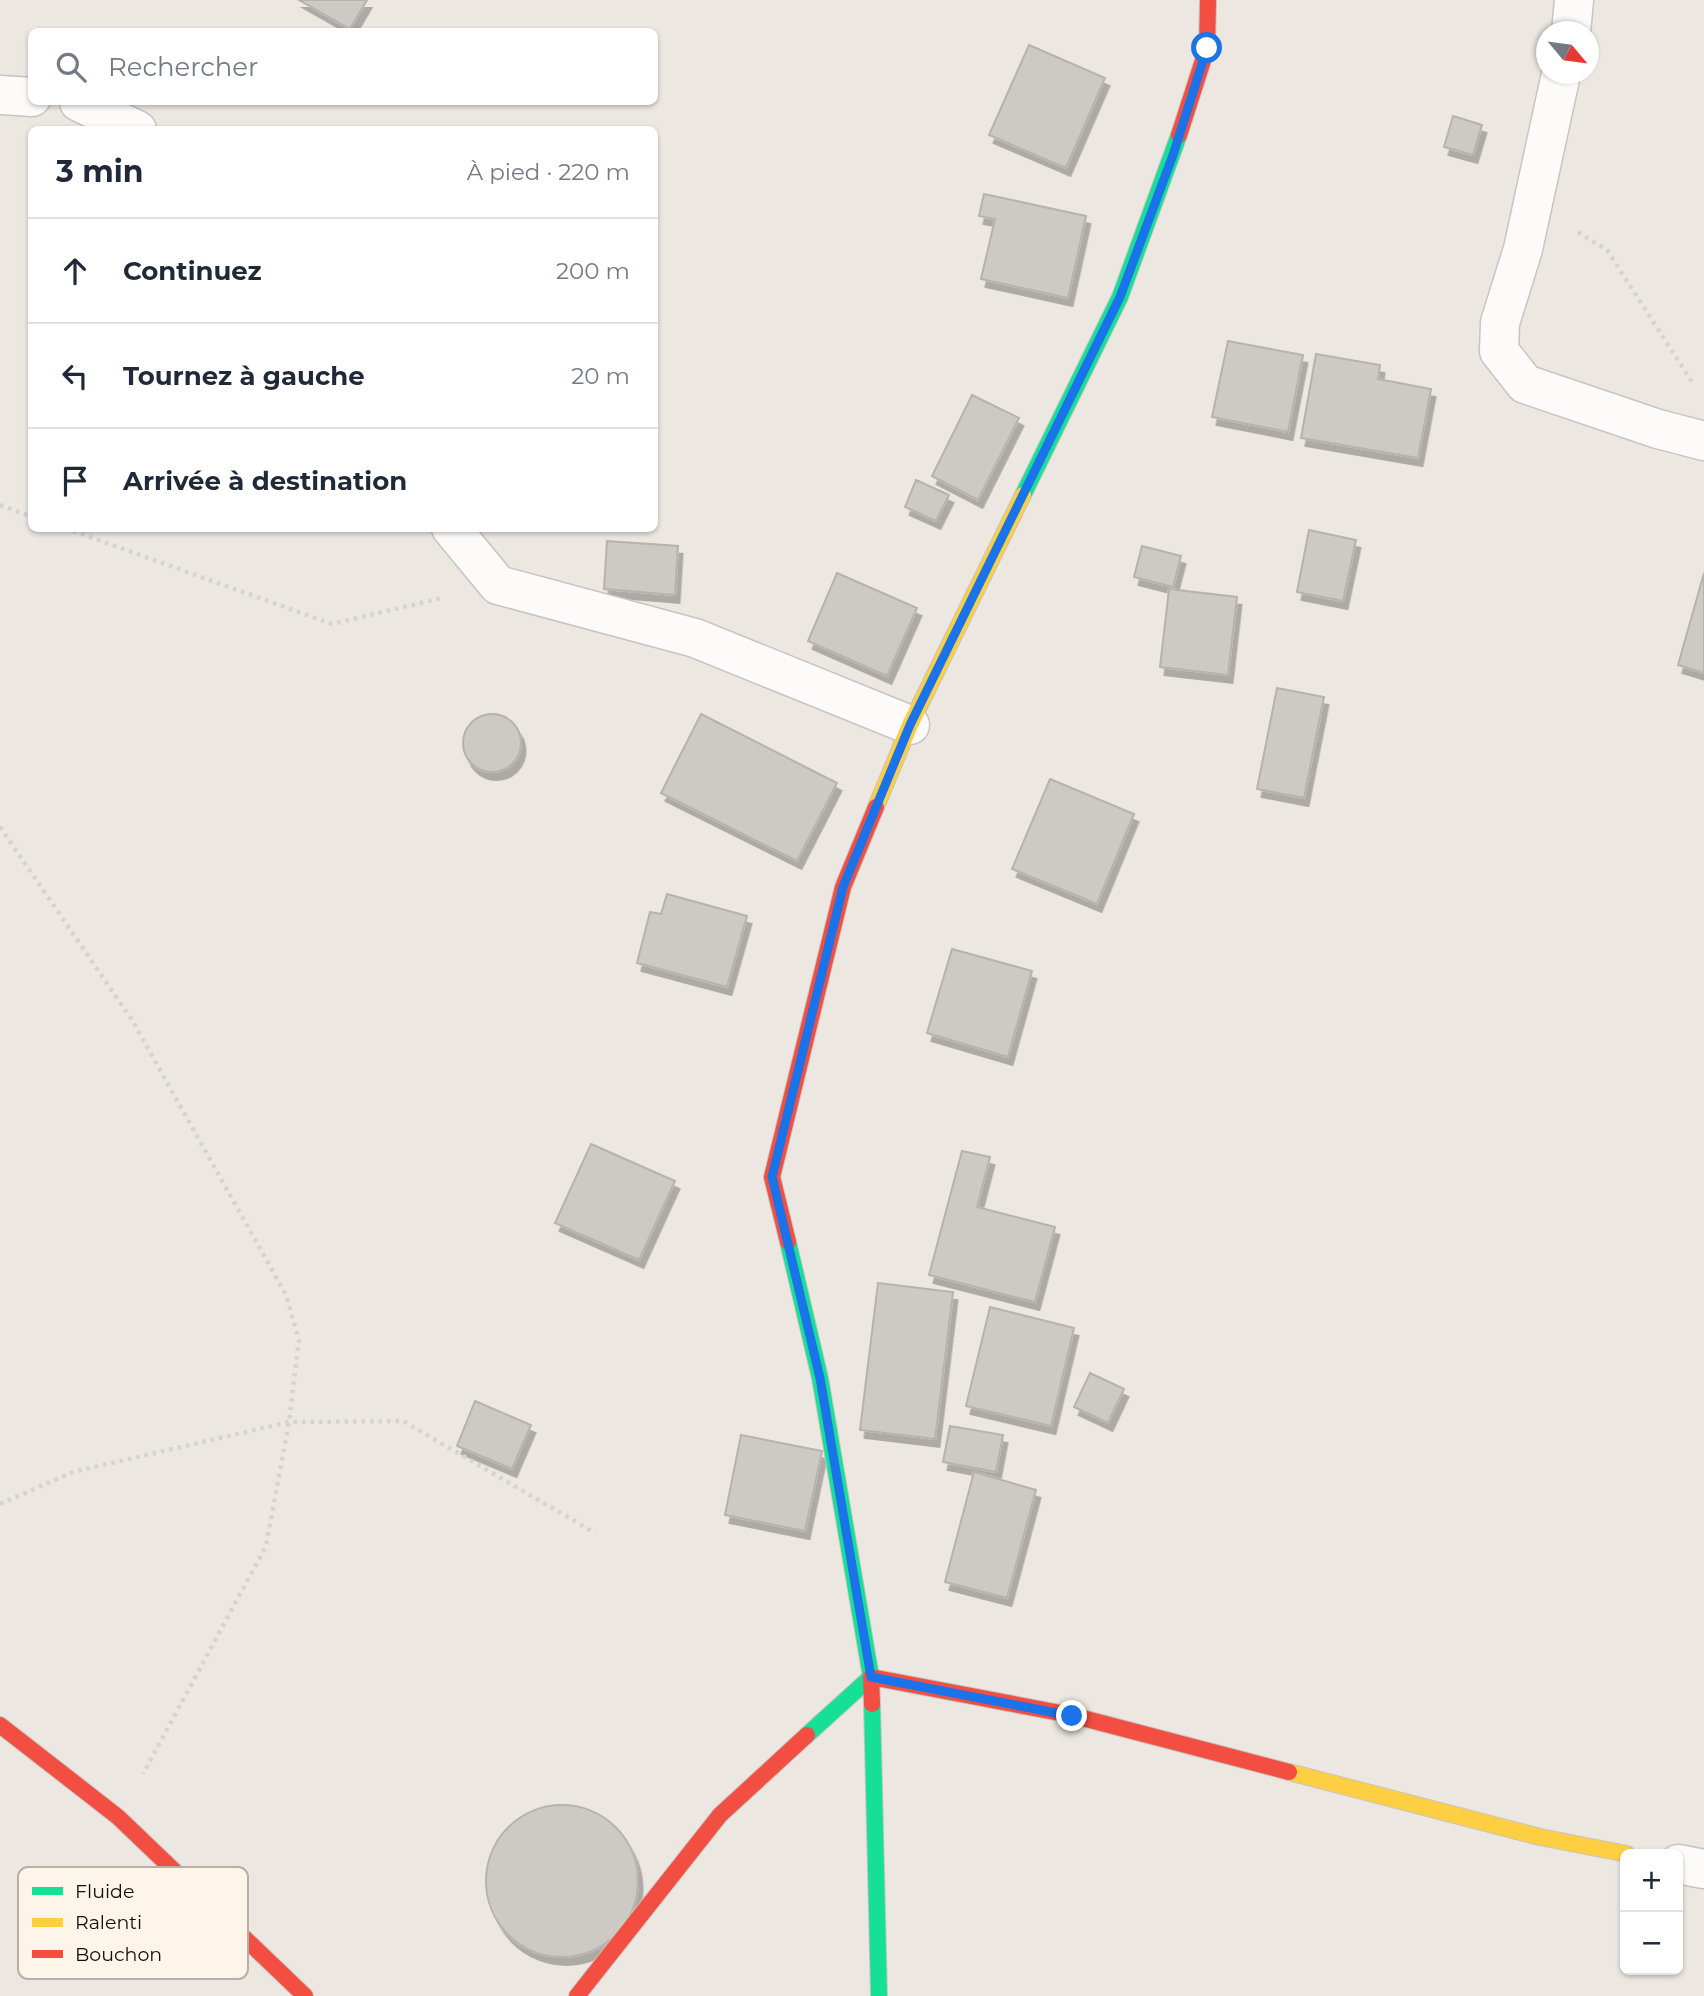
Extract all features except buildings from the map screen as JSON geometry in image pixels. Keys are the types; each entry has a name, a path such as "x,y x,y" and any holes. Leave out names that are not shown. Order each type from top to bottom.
{"street":[{"path":"879,1996 871,1677 820,1378 772,1177 843,887 910,725 1120,297 1173,155 1207,48 1208,0"},
{"path":"1559,84 1523,249 1500,323 1499,351 1525,384 1658,429 1704,441"},
{"path":"0,95 28,97"},
{"path":"85,105 129,126"},
{"path":"454,532 498,584 695,638 910,725"},
{"path":"871,1677 1072,1716 1540,1837 1620,1853"},
{"path":"577,1996 720,1815 871,1677"},
{"path":"0,1725 118,1818 169,1867"},
{"path":"1683,1865 1704,1869"},
{"path":"248,1942 305,1996"}],"path":[{"path":"1532,204 1607,250 1698,390"},
{"path":"0,505 28,516"},
{"path":"76,532 332,624 498,584"},
{"path":"0,827 132,1020 286,1295 299,1340 289,1422 267,1546 118,1818"},
{"path":"0,1504 73,1472 289,1422 402,1421 595,1533"}],"traffic: fast":[{"path":"1023,495 1120,297 1179,135"},
{"path":"788,1242 820,1378 871,1677 807,1735"},
{"path":"872,1704 879,1996"}],"traffic: slow":[{"path":"876,807 910,725 1023,495"},
{"path":"1289,1772 1540,1837 1620,1853"}],"traffic: jam":[{"path":"1179,135 1207,48 1208,0"},
{"path":"788,1242 772,1177 843,887 876,807"},
{"path":"872,1704 871,1677 1071,1715 1289,1772"},
{"path":"0,1725 118,1817 170,1867"},
{"path":"577,1996 720,1815 807,1735"},
{"path":"248,1941 305,1996"}],"route":[{"path":"1072,1716 871,1677 820,1378 772,1177 843,887 910,725 1120,297 1173,155 1207,48"}]}
